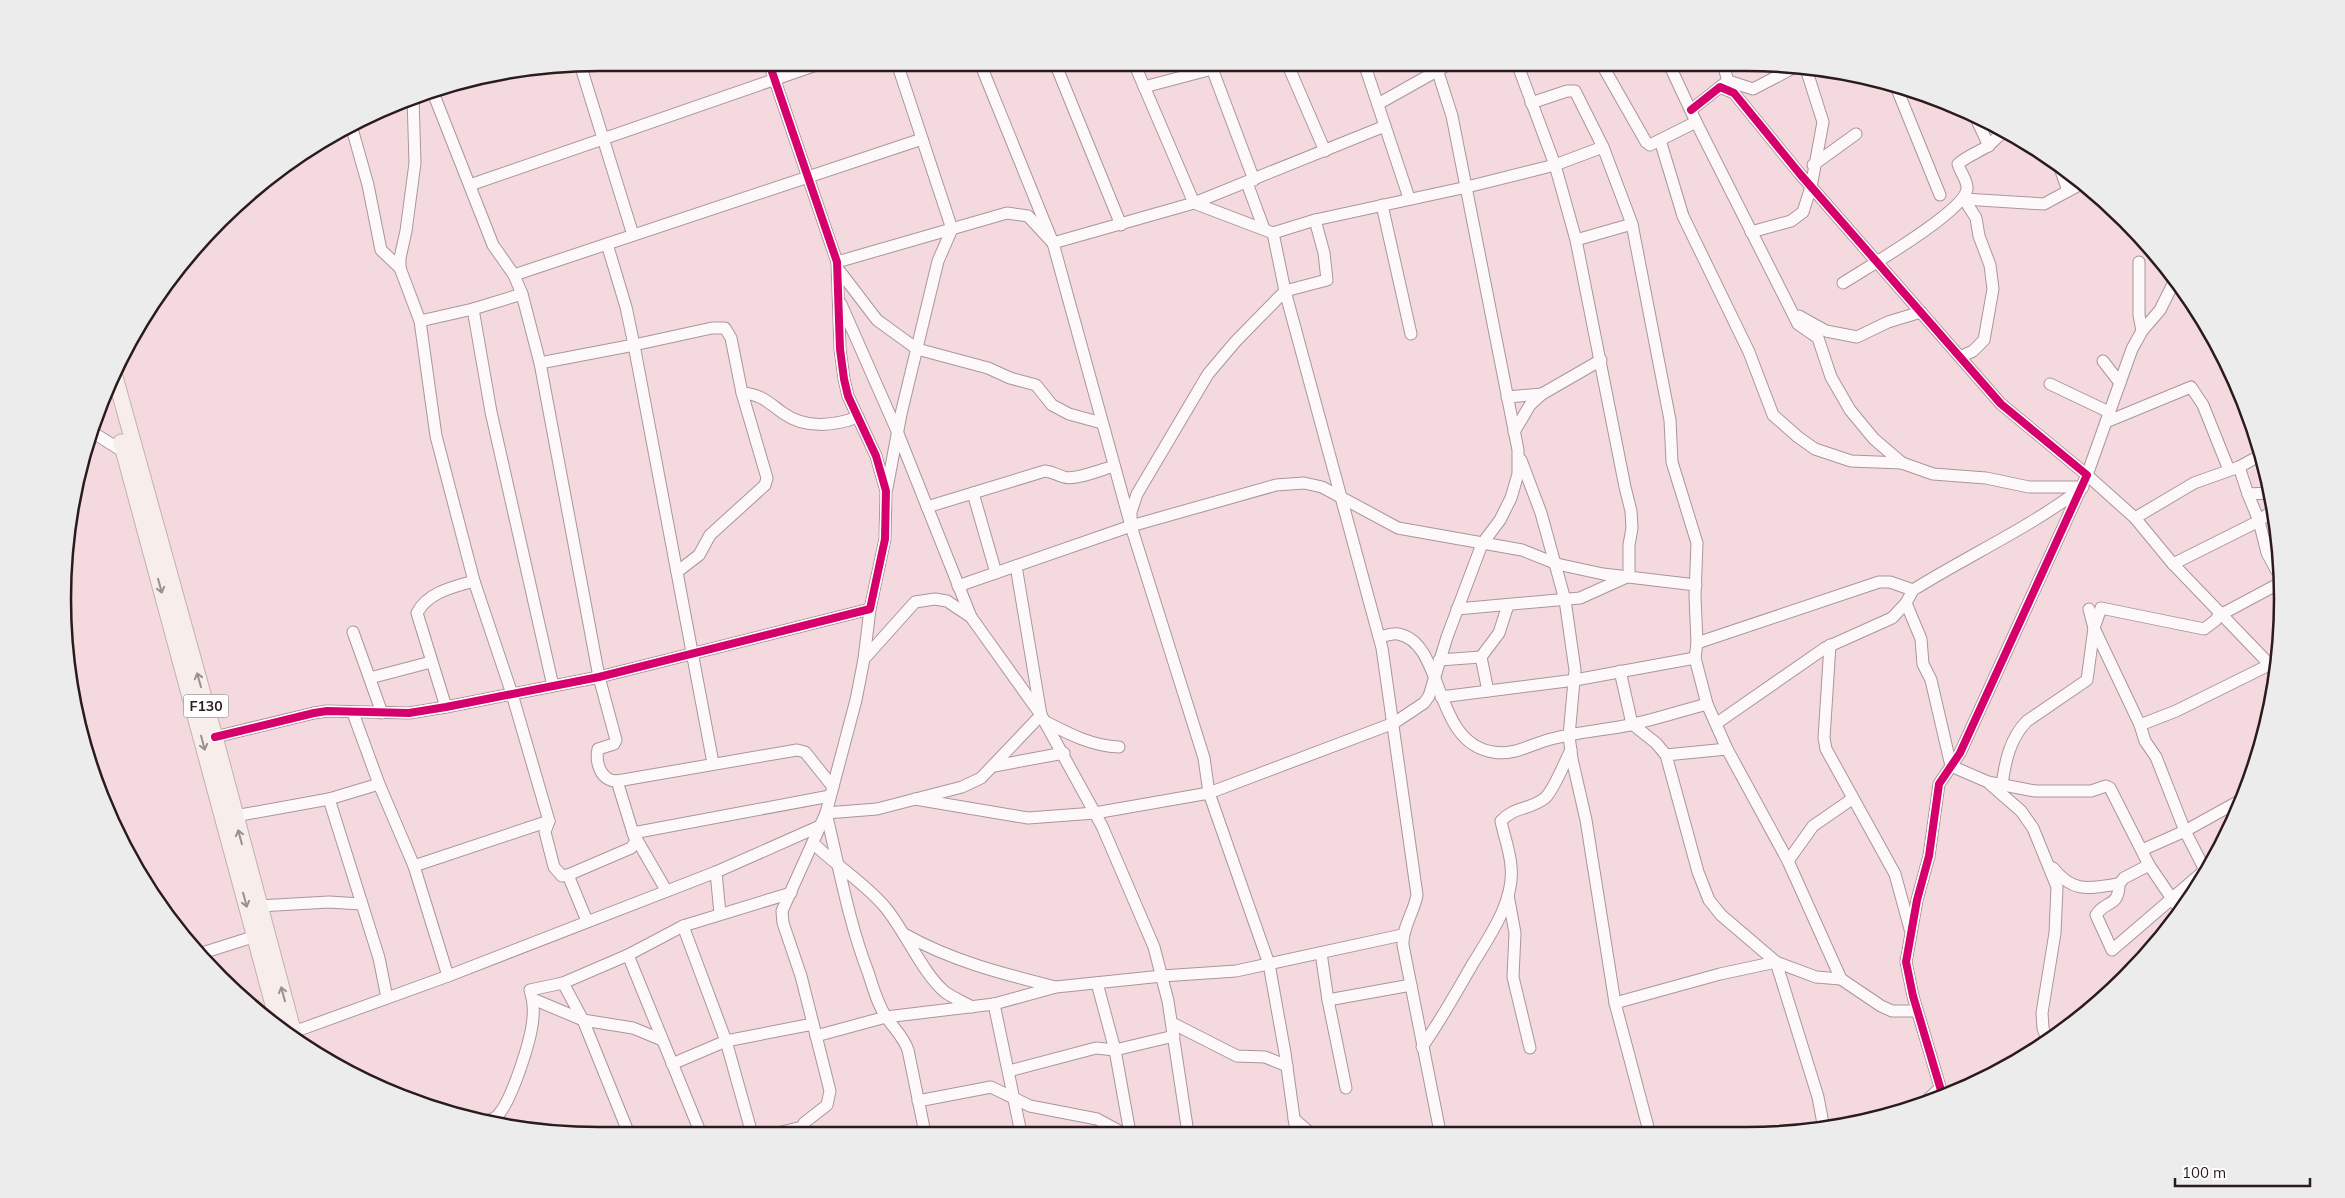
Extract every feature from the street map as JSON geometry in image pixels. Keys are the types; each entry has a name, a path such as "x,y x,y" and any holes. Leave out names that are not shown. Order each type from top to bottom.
{"main road":[{"name":"F130","path":"117,384 215,737 290,1026"},
{"name":"F130","path":"110,399 276,1017"}],"street":[{"path":"582,71 633,235"},
{"path":"772,71 838,265 877,320 917,349 988,368 1010,378 1036,385 1052,405 1060,410 1102,423"},
{"path":"470,185 798,71"},
{"path":"803,1127 804,1123 827,1106 830,1091 800,976 783,923 782,911 826,813 856,700 864,659 870,609 886,539 886,491 897,432 938,261 952,229 900,71"},
{"path":"983,71 1053,243 1130,526 1204,758 1209,793 1269,964 1287,1066 1295,1127"},
{"path":"1057,71 1121,225"},
{"path":"1137,71 1194,203 1268,231 1555,166 1603,147"},
{"path":"1144,86 1194,71"},
{"path":"1213,71 1268,231 1328,442 1341,498 1379,637 1394,723 1417,895 1415,907 1402,935 1422,1047 1439,1127"},
{"path":"1291,71 1325,151"},
{"path":"1367,71 1409,198"},
{"path":"1378,104 1430,71"},
{"path":"1437,71 1452,116 1518,450 1557,564 1565,600 1573,648 1575,680 1569,736 1571,750 1586,820 1615,1003 1648,1127"},
{"path":"1520,71 1555,166 1576,240 1625,487 1632,511 1629,546 1630,576"},
{"path":"1605,71 1646,142 1650,144 1696,122"},
{"path":"1672,71 1696,122 1798,324 1818,338 1831,377 1850,410 1874,439 1902,464"},
{"path":"1723,71 1724,84 1734,93 1811,187 2015,417 2087,475 2136,518 2173,564 2270,663"},
{"path":"1691,110 1724,84 1754,89 1779,72"},
{"path":"1751,232 1791,221 1803,212 1811,187 1823,122 1808,75"},
{"path":"1531,102 1568,91 1575,92 1603,147 1632,224 1670,420 1672,462 1697,543 1697,643 1695,658 1707,704 1727,749 1788,861 1840,979"},
{"path":"1899,94 1940,195"},
{"path":"434,97 493,245 514,275 522,294 540,362 599,677 616,740 614,744 598,749 597,755 602,776 610,781 617,781 797,750 805,752 832,792"},
{"path":"413,105 415,163 400,268 420,321 436,436 474,582 512,694 549,821 545,832 554,867 562,876 631,848 636,841 617,781"},
{"path":"1053,243 1194,203 1385,126"},
{"path":"1980,126 1989,146"},
{"path":"353,133 368,185 382,250 400,268"},
{"path":"1800,174 1856,134"},
{"path":"1843,283 1937,223 1964,199 1967,184 1958,164 1967,157 1989,146 1997,136"},
{"path":"514,275 922,139"},
{"path":"1660,140 1683,216 1734,319 1760,378 1773,416 1815,449 1851,461 1902,464 1933,474 1986,478 2012,485 2083,487"},
{"path":"2064,178 2068,191"},
{"path":"1964,199 2044,204 2076,187"},
{"path":"1960,357 1974,351 1984,340 1994,289 1990,265 1979,236 1976,218 1964,199"},
{"path":"1382,205 1411,334"},
{"path":"838,265 1007,213 1028,216 1053,243"},
{"path":"1130,526 1131,512 1137,494 1208,374 1285,291 1327,280 1324,253 1315,220"},
{"path":"1576,240 1632,224"},
{"path":"607,244 626,307 634,346 713,763"},
{"path":"2139,262 2138,315 2142,332"},
{"path":"838,265 840,349 844,380 848,396 876,456 886,491"},
{"path":"1940,1090 1906,970 1911,930 1929,856 1939,784 1960,753 2083,487 2132,349 2142,332 2160,310 2171,286"},
{"path":"420,321 473,309 522,294"},
{"path":"838,298 897,432 971,617 1043,718 1064,753 1095,813 1154,947 1172,1023 1187,1127"},
{"path":"473,309 493,421 552,686"},
{"path":"1791,310 1826,331 1857,337 1888,322 1921,312"},
{"path":"540,362 634,346 712,328 725,328 731,338 742,393 767,478 765,485 710,535 699,555 677,572"},
{"path":"1514,432 1530,405 1542,394 1601,360"},
{"path":"2103,361 2120,383"},
{"path":"2050,384 2108,418"},
{"path":"2108,418 2192,388 2248,494 2259,520 2268,553 2273,563"},
{"path":"742,393 765,398 795,420 810,424 841,424 858,418"},
{"path":"1507,397 1542,394"},
{"path":"97,435 124,452"},
{"path":"915,799 1028,818 1095,813 1209,793 1394,723 1424,704 1429,696 1439,660 1482,544 1500,520 1511,498 1518,474 1518,450"},
{"path":"2136,518 2194,483 2255,458"},
{"path":"927,507 1045,471 1056,472 1064,478 1072,478 1114,466"},
{"path":"958,586 1130,526 1276,485 1304,483 1322,487 1398,528 1535,554 1557,564 1602,574 1630,576 1696,586"},
{"path":"1717,723 1830,645 1892,618 1906,602 1913,590 2004,539 2060,505 2083,487"},
{"path":"973,493 996,573"},
{"path":"2248,494 2263,493"},
{"path":"2173,564 2267,515"},
{"path":"1016,566 1043,718 1073,736 1097,744 1119,748"},
{"path":"1457,609 1508,606 1580,598 1630,576"},
{"path":"446,707 431,662 418,613 421,605 433,595 450,587 474,582"},
{"path":"1697,643 1879,582 1890,582 1913,590"},
{"path":"2002,785 2006,758 2018,730 2027,721 2087,680 2094,628 2101,608 2204,629 2216,620 2221,613 2274,586"},
{"path":"864,659 915,602 935,599 946,602 971,617"},
{"path":"1906,602 1921,639 1923,664 1932,680 1951,766"},
{"path":"1488,691 1481,657 1499,633 1508,606"},
{"path":"2089,608 2094,628 2140,725 2145,741 2156,757 2185,832 2201,866"},
{"path":"215,737 327,711 409,713 446,707 599,677 870,609"},
{"path":"354,632 382,713"},
{"path":"1379,637 1396,634 1407,637 1421,650 1458,732 1471,743 1491,752 1506,753 1521,750 1551,739 1632,724 1707,704"},
{"path":"1830,645 1824,738 1829,758 1895,874 1911,930"},
{"path":"1439,660 1481,657"},
{"path":"1441,697 1575,680 1695,658"},
{"path":"370,678 431,662"},
{"path":"2140,725 2176,711 2269,669"},
{"path":"1620,671 1632,724 1656,743 1666,755 1698,872 1709,900 1721,916 1776,962 1816,977 1840,979 1881,1006 1892,1011 1917,1011"},
{"path":"353,713 379,784 414,866 448,976"},
{"path":"826,813 877,809 962,787 981,778 1043,718"},
{"path":"1666,755 1727,749"},
{"path":"1422,1047 1443,1018 1455,997 1498,920 1508,895 1512,867 1501,821 1509,813 1536,804 1547,797 1571,750"},
{"path":"994,766 1064,753"},
{"path":"1960,753 1971,774"},
{"path":"1951,766 1988,782 2002,785 2051,791 2091,791 2106,786 2110,788 2150,865 2176,904"},
{"path":"1988,782 2021,811 2033,828 2048,861 2058,896 2055,933 2042,1013 2042,1028 2045,1034"},
{"path":"235,816 329,799 379,784"},
{"path":"633,833 832,792"},
{"path":"329,799 384,972 387,998"},
{"path":"1788,861 1813,826 1852,799"},
{"path":"2142,850 2185,832 2232,805"},
{"path":"826,813 840,868 844,897 867,971 886,1018 904,1037 924,1127"},
{"path":"414,866 549,821"},
{"path":"299,1033 716,872 820,826"},
{"path":"633,833 666,890"},
{"path":"813,843 884,906 906,935 937,984 946,993 972,1007"},
{"path":"2048,861 2061,878 2070,885 2083,888 2119,884"},
{"path":"2150,865 2124,878 2119,884 2119,895 2114,902 2099,909 2096,915 2112,950 2192,881"},
{"path":"716,872 720,914"},
{"path":"568,875 587,921"},
{"path":"497,1117 508,1099 521,1062 533,1018 533,999 530,990 563,984 628,955 683,926 791,893"},
{"path":"1508,895 1515,933 1513,977 1530,1048"},
{"path":"259,906 329,902 361,904"},
{"path":"683,926 726,1041 750,1127"},
{"path":"906,935 945,955 1056,988"},
{"path":"816,1036 886,1018 994,1004 1056,988 1162,976 1236,971 1402,935"},
{"path":"206,952 256,936"},
{"path":"1321,953 1328,1000 1346,1088"},
{"path":"628,955 698,1127"},
{"path":"1615,1003 1720,974 1776,962"},
{"path":"1776,962 1818,1097 1822,1121"},
{"path":"1098,983 1115,1050 1129,1127"},
{"path":"563,984 583,1020 626,1127"},
{"path":"1328,1000 1411,985"},
{"path":"533,999 583,1020 633,1028 662,1040"},
{"path":"994,1004 1020,1127"},
{"path":"1172,1023 1238,1056 1265,1057 1287,1066"},
{"path":"672,1064 726,1041 813,1024"},
{"path":"1009,1071 1096,1048 1115,1050 1174,1036"},
{"path":"918,1101 991,1087 1030,1106 1097,1119 1112,1127"},
{"path":"1294,1119 1303,1127"}],"cycle path":[{"path":"215,737 327,711 409,713 446,707 599,677 870,609 885,539 886,491 876,456 848,396 844,379 840,349 837,262 772,71"},
{"path":"1691,110 1720,87 1734,93 1800,174 2001,404 2087,475 1960,753 1939,784 1929,856 1917,900 1906,962 1913,996 1941,1090"}]}
